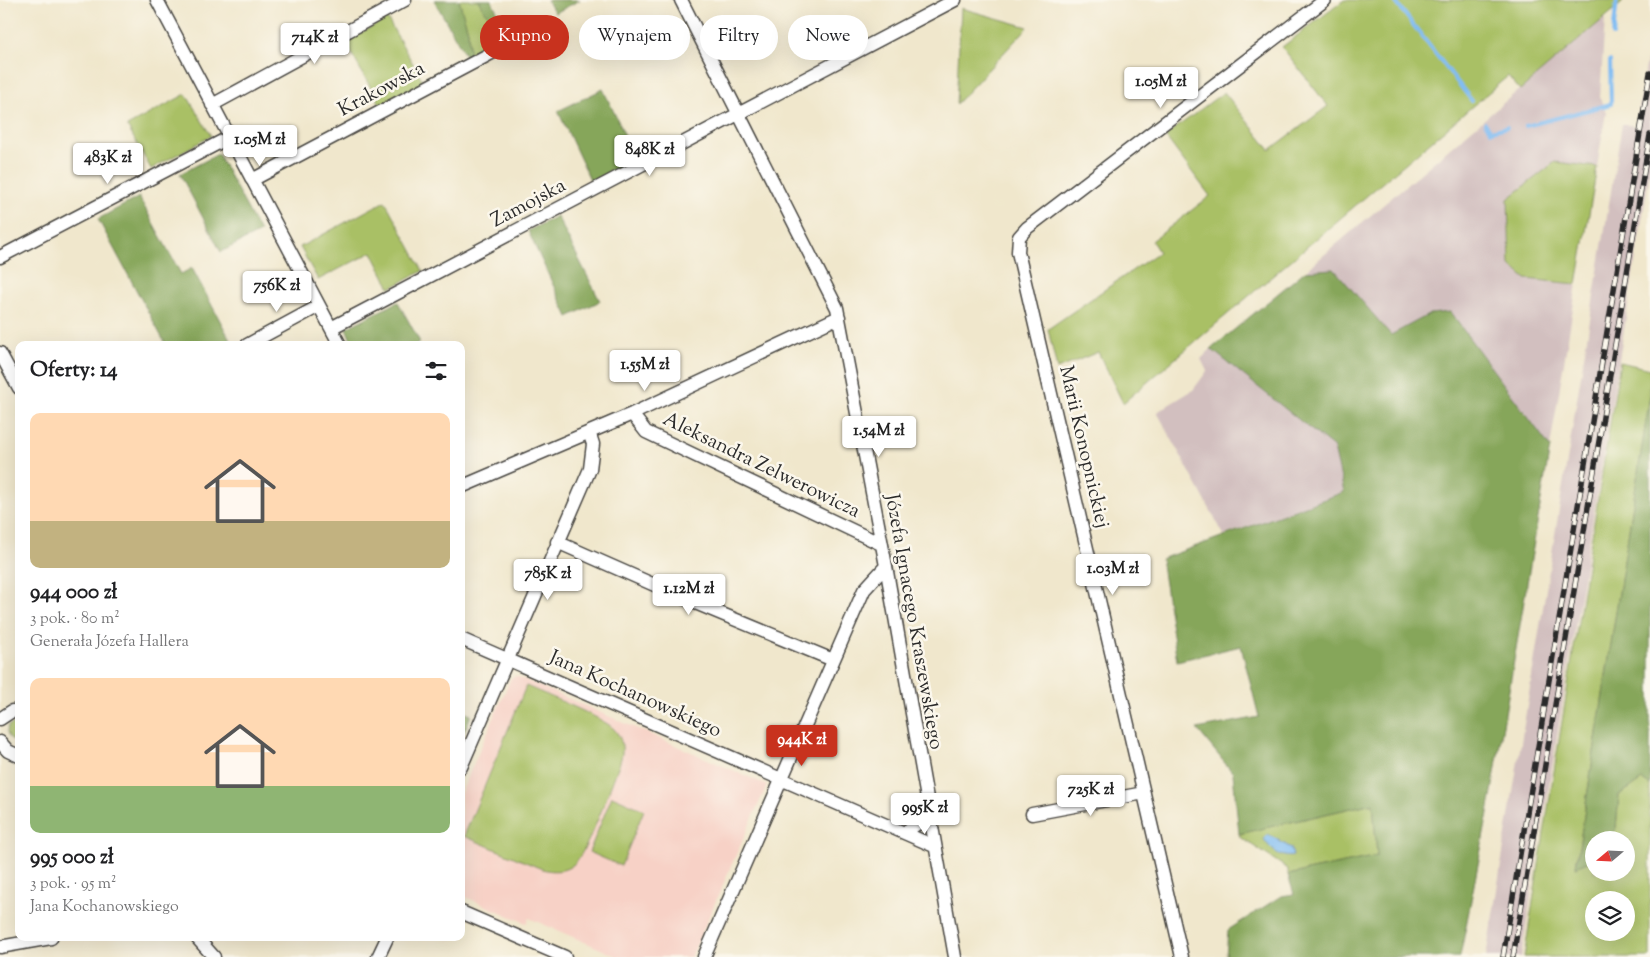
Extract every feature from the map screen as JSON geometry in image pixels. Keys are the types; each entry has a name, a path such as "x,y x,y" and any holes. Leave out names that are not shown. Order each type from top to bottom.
{"street":[{"path":"157,0 228,138 338,341"},
{"path":"212,105 405,0"},
{"name":"Józefa Ignacego Kraszewskiego","path":"681,0 738,116 826,284 839,317 886,566 955,957"},
{"name":"Zamojska","path":"332,328 738,116 955,0"},
{"name":"Marii Konopnickiej","path":"1182,957 1018,252 1019,237 1027,228 1325,0"},
{"name":"Krakowska","path":"252,180 480,59"},
{"path":"0,257 228,138"},
{"path":"254,341 319,306"},
{"path":"465,485 632,414 839,317"},
{"path":"0,353 15,381"},
{"name":"Aleksandra Zelwerowicza","path":"632,414 646,432 882,544"},
{"path":"465,758 590,469 593,452 589,432"},
{"path":"557,542 693,602 833,660"},
{"path":"704,957 864,590 886,566"},
{"name":"Jana Kochanowskiego","path":"465,641 934,846"},
{"path":"0,706 15,711"},
{"path":"0,719 15,712"},
{"path":"0,742 15,754"},
{"path":"1032,814 1144,794"},
{"path":"905,832 929,816"},
{"path":"465,914 564,957"},
{"path":"0,947 34,941"},
{"path":"200,941 214,957"},
{"path":"378,957 386,941"}],"shaded area":[{"path":"1605,17 1600,98 1606,112 1597,167 1555,162 1526,279 1577,284 1550,447 1450,312 1430,314 1391,335 1334,269 1305,271"},
{"path":"1650,42 1650,171 1521,957 1486,957 1622,124 1636,126"},
{"path":"1211,349 1334,448 1344,492 1224,535 1157,412 1193,390 1207,371 1201,359"},
{"path":"516,676 767,785 691,957 619,957 529,918 526,923 465,897 465,784 511,678"}],"green space":[{"path":"434,0 459,0 468,31 470,58 468,60"},
{"path":"459,0 478,0 488,15 480,15 480,53 470,58 468,31"},
{"path":"478,0 491,0 499,15 488,15"},
{"path":"547,0 580,0 555,13"},
{"path":"1344,0 1623,0 1622,3 1520,90 1508,76 1123,403 1098,352 1057,369 1048,329 1159,252 1152,241 1210,196 1165,136 1224,92 1270,150 1328,106 1282,47"},
{"path":"961,8 1028,27 956,104"},
{"path":"387,18 424,83 381,106 345,42"},
{"path":"603,89 637,161 592,184 558,111"},
{"path":"186,94 211,136 151,169 127,126"},
{"path":"218,154 260,232 221,252 180,174"},
{"path":"1555,162 1597,167 1577,284 1526,279 1510,265 1508,199"},
{"path":"139,197 181,274 192,268 231,341 164,341 98,219"},
{"path":"385,201 423,271 390,288 372,252 318,280 300,247"},
{"path":"557,216 600,301 568,317 528,231"},
{"path":"1334,269 1391,335 1430,314 1450,312 1550,447 1490,803 1460,957 1226,957 1228,930 1281,896 1294,894 1288,875 1377,856 1373,803 1239,834 1233,773 1197,729 1259,717 1241,646 1177,661 1161,559 1344,492 1334,448 1211,349 1305,271"},
{"path":"398,302 419,341 351,341 346,328"},
{"path":"1620,362 1650,369 1650,396 1576,866 1585,862 1585,881 1635,881 1635,831 1614,831 1619,795 1642,780 1650,785 1650,957 1524,957"},
{"path":"1650,396 1650,785 1642,780 1619,795 1614,831 1585,831 1585,863 1576,867"},
{"path":"526,686 587,713 608,724 617,733 622,745 620,762 593,832 580,857 570,867 555,871 542,869 465,836"},
{"path":"465,713 471,715 465,729"},
{"path":"15,723 15,742 7,732 9,725"},
{"path":"612,796 644,810 621,866 589,852"},
{"path":"1373,803 1377,856 1288,875 1288,869 1240,837 1239,834"}],"water":[{"path":"1268,834 1291,848 1293,856 1280,855 1273,850 1264,839"}],"waterway":[{"path":"1394,0 1472,101"},
{"path":"1613,35 1617,0"},
{"path":"1526,126 1611,104 1610,61"},
{"path":"1485,123 1491,131 1507,127"}],"railway":[{"path":"1503,957 1650,73"},
{"path":"1513,957 1650,135"}]}
